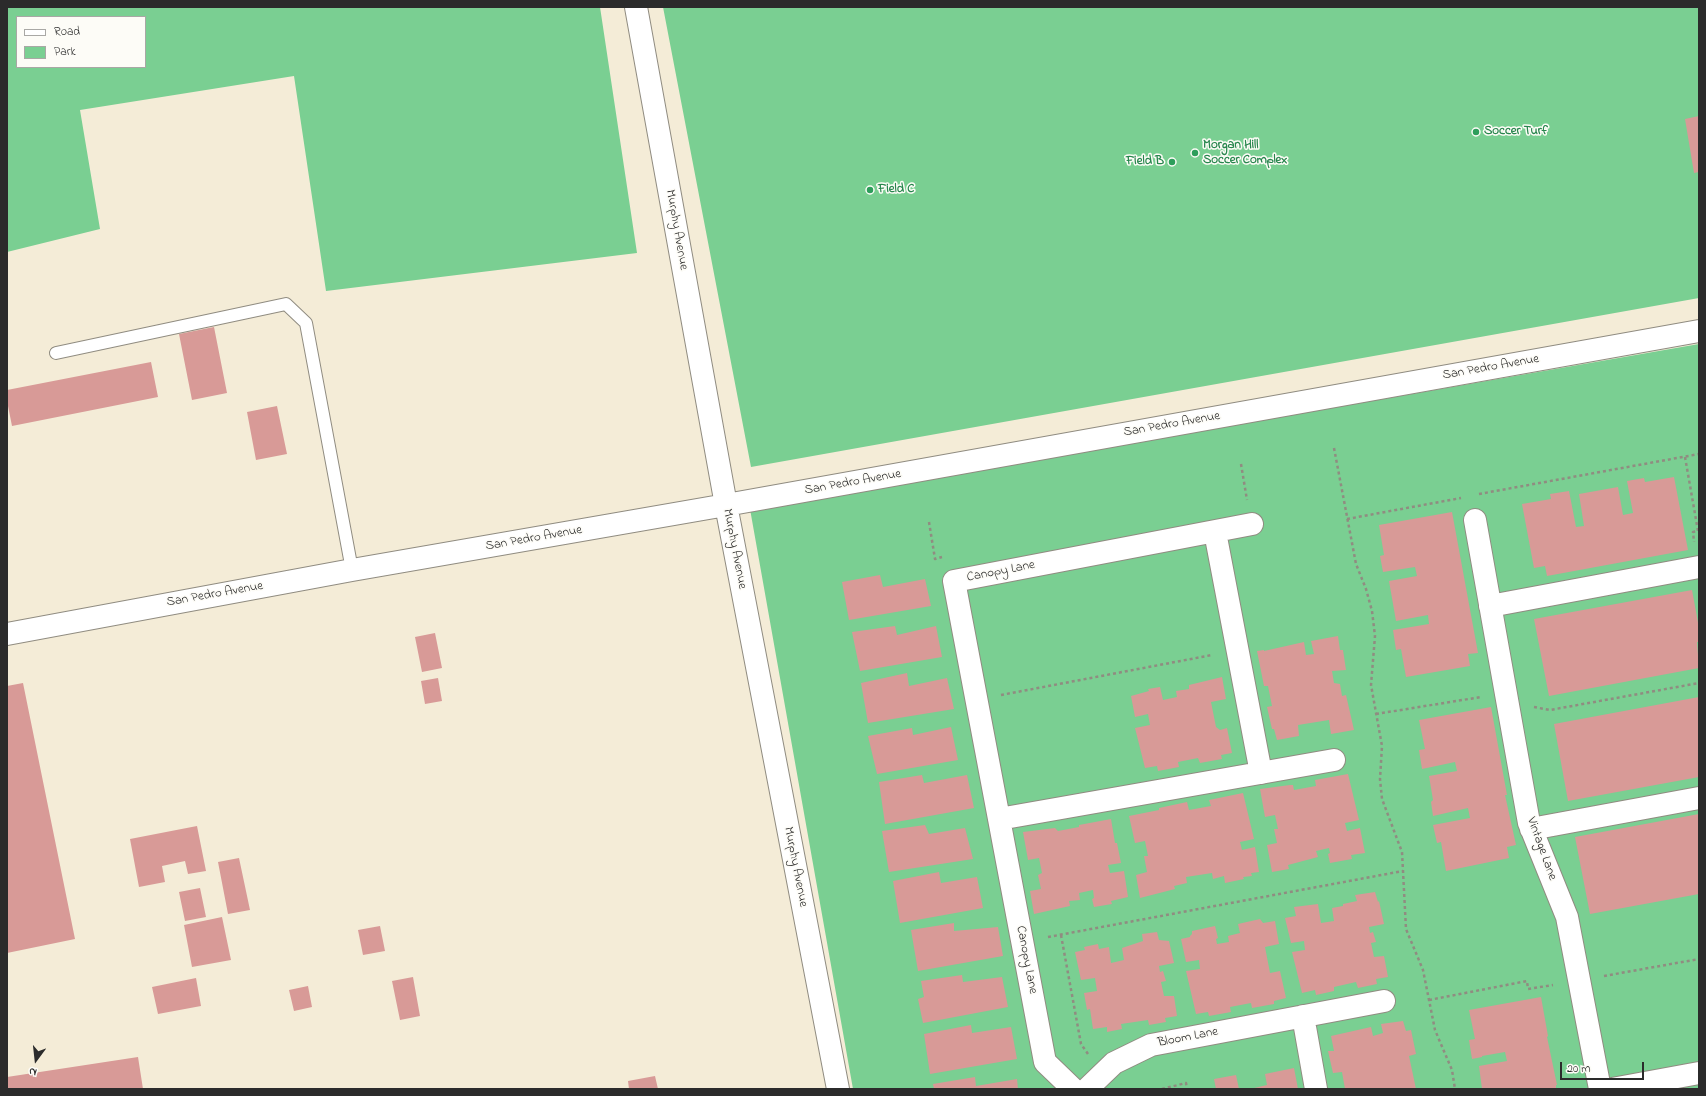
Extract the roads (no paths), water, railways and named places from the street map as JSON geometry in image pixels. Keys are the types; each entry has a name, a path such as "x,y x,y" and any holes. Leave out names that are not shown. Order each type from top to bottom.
{"street":[{"name":"Murphy Avenue","path":"636,7 726,505 838,1089"},
{"name":"San Pedro Avenue","path":"7,634 352,570 726,505 1699,331"},
{"name":"Vintage Lane","path":"1475,520 1529,823 1567,917 1600,1089"},
{"name":"Canopy Lane","path":"1073,1089 1045,1062 954,580 1252,524"},
{"path":"1215,532 1261,773"},
{"path":"1490,606 1699,567"},
{"path":"999,819 1334,760"},
{"path":"1531,829 1699,798"},
{"name":"Bloom Lane","path":"1088,1089 1114,1063 1150,1045 1384,1001"},
{"path":"1303,1016 1316,1089"},
{"path":"1612,1089 1699,1073"}],"lane":[{"path":"56,353 286,304 306,323 352,570"}],"place":[{"name":"Soccer Turf","path":"1476,132"},
{"name":"Morgan Hill Soccer Complex","path":"1195,153"},
{"name":"Field B","path":"1172,162"},
{"name":"Field C","path":"870,190"}]}
